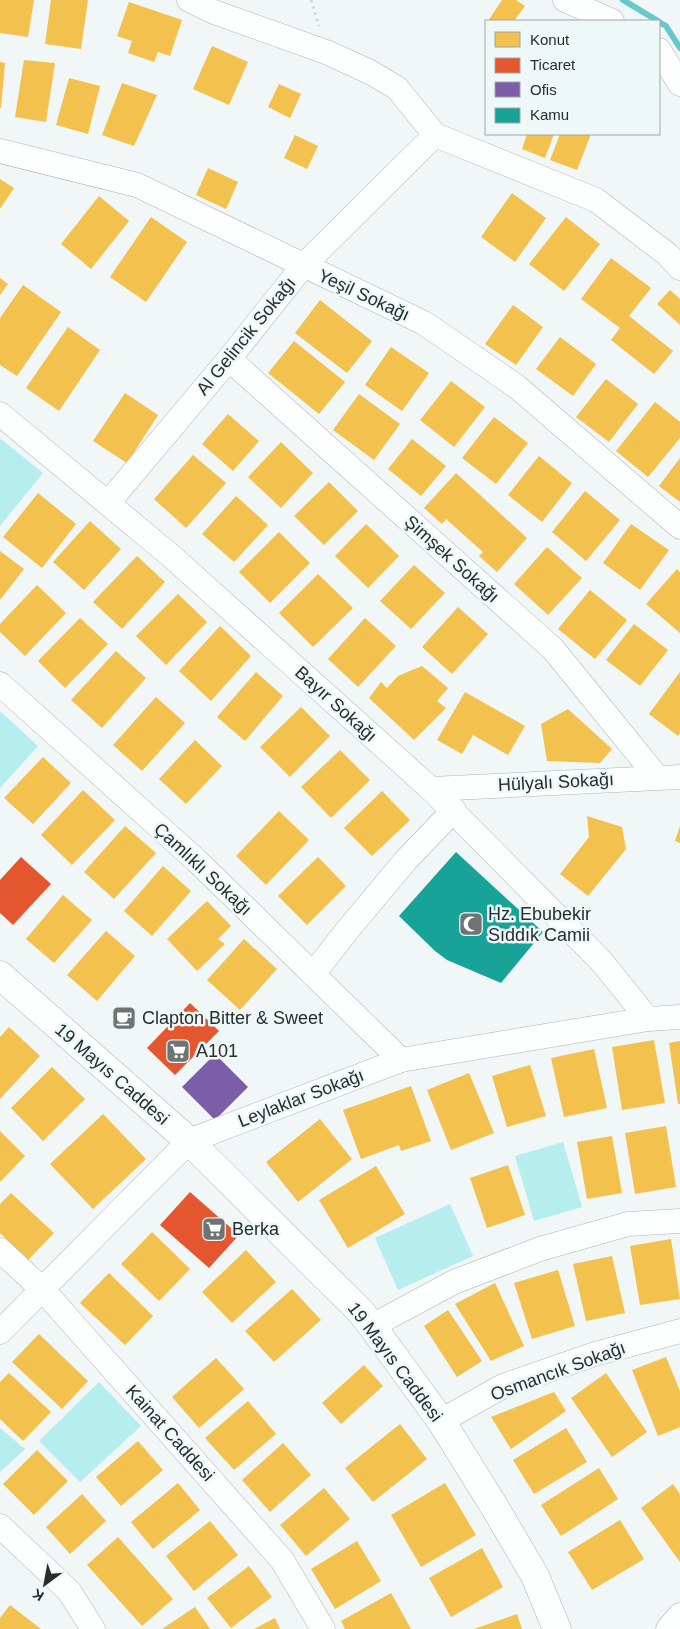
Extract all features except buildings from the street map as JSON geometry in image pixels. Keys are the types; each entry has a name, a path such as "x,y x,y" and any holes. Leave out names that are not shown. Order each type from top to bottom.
{"street":[{"path":"189,0 214,12 326,52 370,72 397,88 435,135 596,200 667,254 680,268"},
{"path":"565,0 610,20"},
{"path":"660,52 680,84"},
{"name":"Al Gelincik Sokağı","path":"108,503 229,359 303,266 435,135"},
{"name":"Yeşil Sokağı","path":"0,150 137,185 424,323 516,386 680,527"},
{"name":"Şimşek Sokağı","path":"229,359 553,649 657,777"},
{"name":"Bayır Sokağı","path":"0,414 170,555 454,810 602,962 648,1019"},
{"name":"Çamlıklı Sokağı","path":"0,684 196,860 401,1060"},
{"name":"Hülyalı Sokağı","path":"431,789 680,777"},
{"path":"313,974 406,860 454,810"},
{"name":"19 Mayıs Caddesi","path":"0,975 189,1141 361,1312 441,1421 494,1506 535,1576 558,1629"},
{"name":"Leylaklar Sokağı","path":"0,1332 189,1141 292,1100 401,1060 648,1019 680,1017"},
{"path":"372,1326 454,1282 540,1249 628,1224 680,1221"},
{"name":"Kainat Caddesi","path":"0,1250 42,1290 282,1560 323,1629"},
{"name":"Osmancık Sokağı","path":"441,1421 503,1386 595,1354 680,1331"},
{"path":"0,1526 69,1591 93,1629"},
{"path":"668,1629 680,1616"}],"shaded area":[{"path":"0,440 43,473 0,526"},
{"path":"0,711 38,746 0,788"},
{"path":"563,1142 582,1207 534,1221 515,1156"},
{"path":"450,1204 473,1256 398,1290 375,1238"},
{"path":"99,1382 141,1426 80,1482 39,1441"},
{"path":"0,1428 25,1449 0,1472"}],"waterway":[{"path":"623,0 656,20"},
{"path":"660,23 666,26 680,48"}],"place":[{"name":"Hz. Ebubekir Sıddık Camii","path":"471,924"},
{"name":"Clapton Bitter & Sweet","path":"124,1018"},
{"name":"A101","path":"178,1051"},
{"name":"Berka","path":"214,1229"}]}
